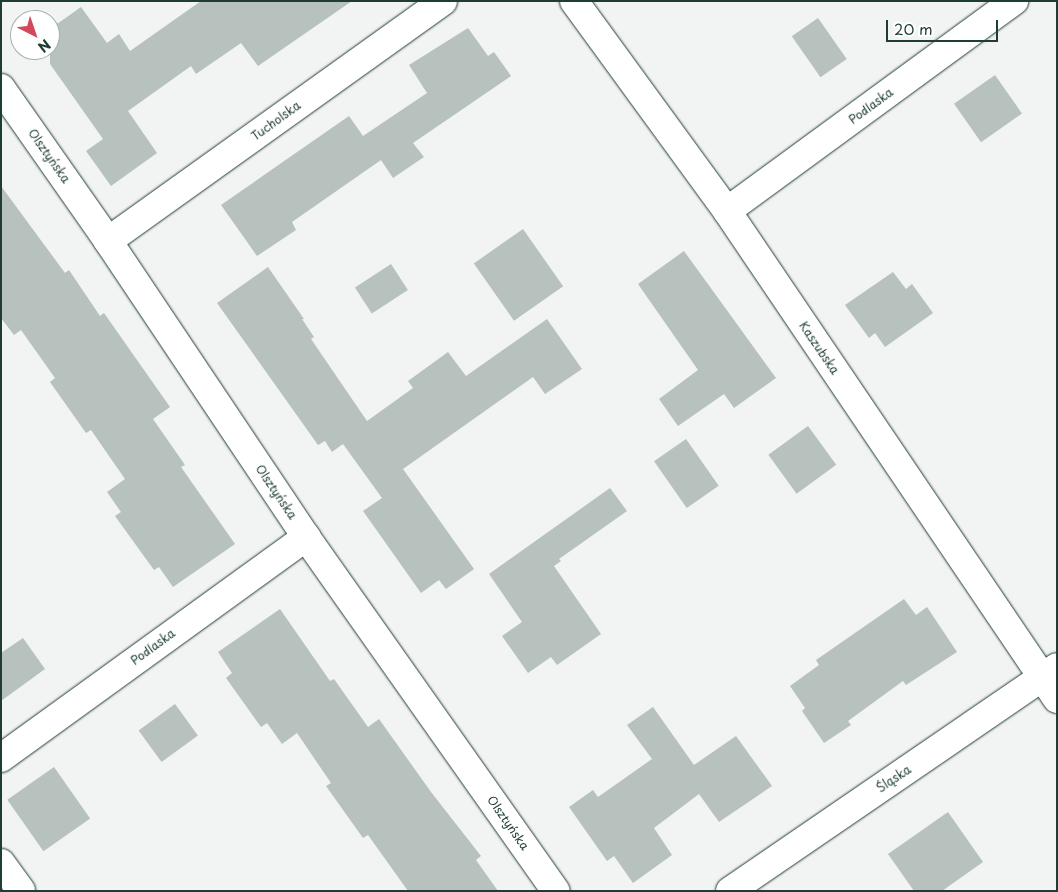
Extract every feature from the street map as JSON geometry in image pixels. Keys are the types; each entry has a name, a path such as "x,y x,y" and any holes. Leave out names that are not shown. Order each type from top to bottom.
{"street":[{"name":"Tucholska","path":"108,241 443,1"},
{"name":"Kaszubska","path":"574,1 727,211 1052,681"},
{"name":"Podlaska","path":"727,211 1014,1"},
{"name":"Olsztyńska","path":"1,88 108,241 306,537 556,891"},
{"name":"Podlaska","path":"1,758 306,537"},
{"name":"Śląska","path":"730,891 1052,681"},
{"path":"1,863 20,891"}],"building":[{"path":"201,1 352,1 258,66 241,43 196,74 191,66 128,111 157,153 111,186 86,151 103,139 50,64 50,60 60,60 60,22 81,7 107,43 119,34 130,51"},
{"path":"818,18 847,59 820,77 792,36"},
{"path":"468,28 488,56 494,52 511,76 413,143 424,157 393,178 381,160 292,222 296,230 257,256 221,205 349,116 363,136 427,93 409,65"},
{"path":"995,75 1022,114 981,142 954,104"},
{"path":"1,186 65,273 69,270 100,316 104,313 170,407 153,419 185,465 181,467 235,544 173,587 159,567 154,570 115,516 121,512 107,492 125,479 91,430 86,433 50,382 55,378 21,330 14,335 1,318"},
{"path":"523,229 563,286 514,321 474,263"},
{"path":"684,251 776,378 734,408 724,394 678,426 659,399 698,370 638,284"},
{"path":"391,264 408,290 372,313 355,287"},
{"path":"268,267 304,319 302,319 314,337 311,339 367,421 413,388 408,381 448,352 466,376 547,319 582,369 545,394 533,377 403,469 474,569 446,589 439,580 421,593 363,511 382,498 343,444 332,452 325,441 318,445 217,303"},
{"path":"893,272 906,289 912,284 933,313 885,347 875,333 869,338 845,305"},
{"path":"808,426 836,465 797,494 768,455"},
{"path":"686,439 719,486 687,508 654,461"},
{"path":"610,488 627,511 559,559 561,561 554,566 601,634 557,665 551,657 528,673 502,636 522,622 489,574"},
{"path":"904,599 916,615 927,607 957,652 906,685 903,681 848,721 851,725 824,743 802,711 805,708 790,686 819,665 816,660"},
{"path":"280,609 330,681 334,679 368,727 379,719 431,792 481,856 476,860 498,891 408,891 368,835 363,838 326,786 331,783 297,733 282,744 267,723 261,727 226,678 232,673 218,652"},
{"path":"23,638 45,669 1,701 1,653"},
{"path":"175,704 198,736 162,762 139,730"},
{"path":"653,707 694,765 736,736 772,786 719,822 699,794 654,828 672,855 633,883 614,856 607,861 569,807 593,790 598,797 652,759 627,725"},
{"path":"54,767 90,819 43,851 7,800"},
{"path":"948,812 983,862 942,891 914,891 888,854"}]}
